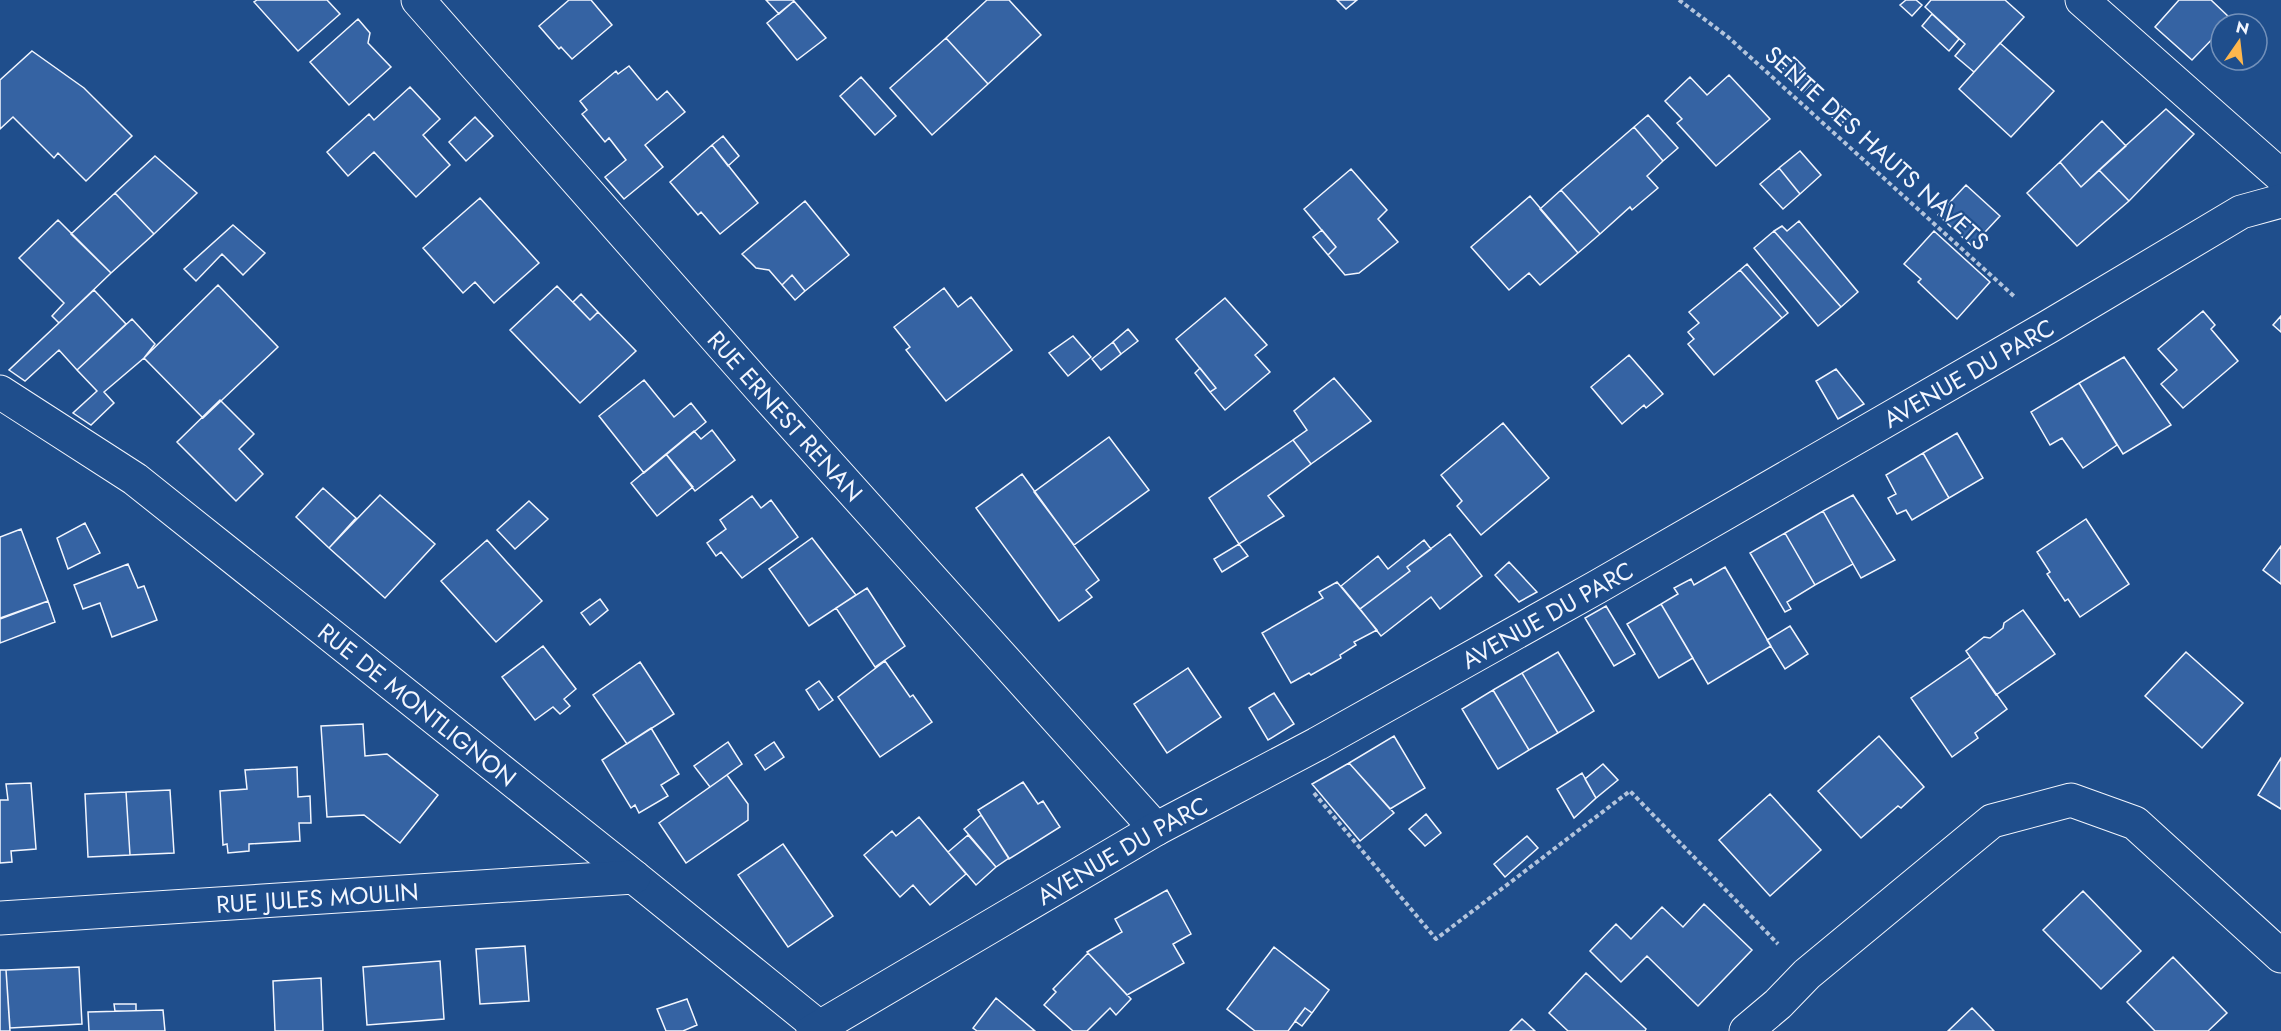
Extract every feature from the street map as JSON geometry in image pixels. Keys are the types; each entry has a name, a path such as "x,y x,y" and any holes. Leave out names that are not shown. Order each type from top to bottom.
{"street":[{"name":"RUE ERNEST RENAN","path":"418,0 769,398 1156,829"},
{"path":"2082,0 2281,176"},
{"name":"AVENUE DU PARC","path":"818,1029 1156,829 1286,761 1598,587 2048,327 2241,212 2281,201"},
{"name":"RUE DE MONTLIGNON","path":"0,392 135,479 634,877 818,1029"},
{"path":"1746,1031 1808,974 1992,821 2071,800 2135,823 2281,956"},
{"name":"RUE JULES MOULIN","path":"0,918 634,877"}],"path":[{"name":"SENTE DES HAUTS NAVETS","path":"1679,0 1728,37 2048,327"},
{"path":"1286,761 1436,939 1630,791 1808,974"}],"building":[{"path":"257,0 327,0 340,14 298,51 254,2"},
{"path":"569,0 591,0 612,25 572,59 561,47 559,49 539,26"},
{"path":"766,0 793,0 794,1 779,14"},
{"path":"987,0 1009,0 1041,35 988,84 946,38"},
{"path":"1337,0 1357,0 1346,9"},
{"path":"1906,0 1916,0 1922,5 1912,16 1900,5"},
{"path":"1931,0 2005,0 2024,17 1974,72 1955,56 1965,44 1925,7"},
{"path":"2179,0 2211,0 2224,12 2209,12 2209,42 2192,60 2155,27"},
{"path":"794,1 826,38 797,60 767,23"},
{"path":"1932,14 1959,39 1949,51 1922,26"},
{"path":"358,19 370,33 368,43 391,67 349,105 310,62"},
{"path":"946,38 988,84 932,135 890,88"},
{"path":"2000,43 2054,91 2011,137 1959,89"},
{"path":"32,51 84,88 132,136 86,181 58,153 54,158 13,117 0,129 0,80"},
{"path":"1794,57 1805,68 1800,73 1812,83 1803,92 1781,71"},
{"path":"629,66 657,100 667,91 685,112 645,145 663,167 624,199 605,177 626,160 609,138 605,142 582,114 587,110 580,101 616,71 618,74"},
{"path":"1729,75 1770,119 1716,166 1677,123 1682,119 1665,101 1690,77 1707,95"},
{"path":"861,77 896,116 875,135 840,96"},
{"path":"410,87 440,119 423,135 450,165 416,197 374,152 348,176 327,152 369,114 374,120"},
{"path":"1839,104 1850,115 1840,125 1830,115"},
{"path":"2166,109 2194,134 2129,201 2099,170"},
{"path":"1648,115 1678,148 1663,161 1634,127"},
{"path":"475,117 493,136 466,161 449,142"},
{"path":"2102,121 2126,146 2081,187 2060,162"},
{"path":"1634,127 1663,161 1647,176 1658,188 1632,210 1630,207 1600,234 1561,190"},
{"path":"723,136 739,156 728,166 712,145"},
{"path":"712,145 758,203 720,234 701,212 698,215 670,182"},
{"path":"1800,151 1821,175 1800,194 1779,168"},
{"path":"155,156 197,193 154,234 115,193"},
{"path":"2060,162 2081,187 2099,170 2129,201 2077,246 2027,193"},
{"path":"1779,168 1800,194 1783,209 1760,184"},
{"path":"1351,169 1387,210 1378,219 1398,242 1359,273 1345,275 1328,255 1336,247 1304,209"},
{"path":"1966,185 2000,216 1972,246 1938,215"},
{"path":"1561,190 1600,234 1578,253 1540,209"},
{"path":"115,193 154,234 111,273 71,234"},
{"path":"1530,196 1578,253 1540,285 1529,273 1509,290 1471,247"},
{"path":"480,198 539,263 494,303 475,282 463,293 423,248"},
{"path":"805,201 849,255 805,291 792,275 782,285 769,270 756,268 742,254"},
{"path":"58,220 111,273 59,323 52,316 64,303 19,258"},
{"path":"1799,221 1858,292 1841,307 1774,231 1782,226 1787,231"},
{"path":"233,225 265,253 243,275 222,254 196,281 184,269"},
{"path":"1322,230 1336,247 1328,255 1313,237"},
{"path":"1774,231 1841,307 1818,326 1754,248"},
{"path":"1934,231 1990,282 1957,319 1918,282 1921,279 1904,264"},
{"path":"1747,264 1788,313 1782,318 1740,270"},
{"path":"1740,270 1782,318 1714,375 1688,344 1694,339 1688,332 1699,323 1689,312"},
{"path":"792,275 805,291 795,300 782,285"},
{"path":"218,285 278,347 203,418 144,358"},
{"path":"557,286 590,320 598,312 636,351 580,403 510,330"},
{"path":"944,288 958,307 971,297 1012,350 946,401 906,350 910,347 894,327"},
{"path":"94,290 126,324 77,370 59,350 25,381 9,370"},
{"path":"581,294 598,312 590,320 573,302"},
{"path":"1225,298 1267,345 1255,355 1270,372 1225,410 1210,392 1216,388 1176,339"},
{"path":"2203,311 2215,325 2211,329 2238,361 2183,408 2161,384 2177,370 2158,349"},
{"path":"2281,316 2281,332 2273,325"},
{"path":"132,319 155,344 144,358 104,392 114,403 91,425 73,413 97,391 77,370"},
{"path":"1128,329 1138,341 1121,354 1113,342"},
{"path":"1073,336 1091,357 1068,376 1049,353"},
{"path":"1113,342 1121,354 1101,370 1092,359"},
{"path":"1629,355 1663,394 1646,408 1644,405 1622,424 1591,387"},
{"path":"2124,357 2171,425 2123,454 2079,383"},
{"path":"1200,368 1216,388 1210,392 1195,373"},
{"path":"1836,369 1864,404 1838,419 1816,381"},
{"path":"1334,378 1371,421 1311,464 1293,440 1307,430 1294,411"},
{"path":"644,380 674,417 691,403 706,422 644,473 599,416"},
{"path":"2079,383 2117,445 2083,468 2062,438 2050,445 2031,412"},
{"path":"220,400 254,434 239,449 263,474 236,501 177,442"},
{"path":"1503,423 1549,478 1481,535 1457,506 1462,501 1441,475"},
{"path":"712,430 735,460 695,491 666,454 694,431 701,439"},
{"path":"1957,433 1983,478 1949,498 1923,453"},
{"path":"1109,437 1149,490 1074,545 1034,492"},
{"path":"1293,440 1311,464 1268,496 1284,516 1239,544 1209,498"},
{"path":"1923,453 1949,498 1912,520 1906,510 1897,514 1888,498 1896,494 1886,475"},
{"path":"666,454 693,487 657,516 631,483"},
{"path":"1022,474 1099,580 1086,590 1092,597 1059,621 976,508"},
{"path":"323,488 356,518 329,548 296,517"},
{"path":"380,495 435,544 385,598 329,548"},
{"path":"1853,495 1895,560 1861,578 1823,511"},
{"path":"752,496 761,508 771,500 798,537 742,578 721,552 716,556 707,543 726,529 720,520"},
{"path":"529,501 548,519 515,549 497,530"},
{"path":"1823,511 1853,564 1815,585 1785,533"},
{"path":"2086,519 2129,584 2080,617 2068,599 2065,601 2047,574 2050,572 2037,552"},
{"path":"85,523 100,553 68,569 57,538"},
{"path":"21,529 48,601 0,618 0,537"},
{"path":"1785,533 1815,585 1787,602 1791,609 1785,612 1750,553"},
{"path":"1450,534 1482,576 1440,609 1431,597 1381,636 1360,609 1410,571 1407,567"},
{"path":"812,538 856,595 809,626 769,569"},
{"path":"487,540 542,601 496,642 441,581"},
{"path":"1424,540 1431,549 1407,567 1410,571 1360,609 1341,586 1378,556 1388,569"},
{"path":"1239,544 1248,556 1222,572 1214,559"},
{"path":"2281,546 2281,584 2263,570"},
{"path":"1509,562 1537,592 1519,602 1495,575"},
{"path":"128,564 138,588 144,586 157,620 112,637 100,603 83,609 74,585"},
{"path":"1725,567 1771,646 1708,684 1661,604 1678,594 1674,588 1691,579 1694,585"},
{"path":"1337,582 1377,630 1354,642 1356,645 1340,655 1341,658 1291,683 1262,633 1323,598 1319,592"},
{"path":"867,588 905,646 875,667 836,608"},
{"path":"600,599 608,610 590,625 581,613"},
{"path":"48,601 55,622 0,643 0,619"},
{"path":"1661,604 1693,658 1659,678 1627,624"},
{"path":"1606,606 1635,654 1614,666 1585,618"},
{"path":"2023,610 2055,654 1996,695 1966,651 1984,637 1990,638 2003,628 2004,623"},
{"path":"1790,626 1808,654 1785,669 1767,640"},
{"path":"543,646 576,689 564,699 570,706 560,714 553,707 535,720 502,677"},
{"path":"1558,652 1594,711 1558,733 1522,673"},
{"path":"2186,652 2243,703 2202,748 2145,696"},
{"path":"1970,657 2007,709 1975,733 1978,738 1952,757 1911,698"},
{"path":"885,661 910,697 913,695 932,722 880,757 838,697"},
{"path":"640,662 674,714 627,744 593,695"},
{"path":"1188,668 1221,717 1167,753 1134,704"},
{"path":"1522,673 1558,733 1529,750 1493,690"},
{"path":"819,681 833,700 819,710 806,690"},
{"path":"1493,690 1529,750 1498,769 1462,709"},
{"path":"1274,693 1294,724 1268,740 1249,708"},
{"path":"363,724 365,756 387,754 438,795 400,843 364,815 327,817 321,726"},
{"path":"651,728 679,774 661,785 668,796 639,813 635,805 631,808 602,760"},
{"path":"1394,736 1425,788 1390,809 1349,763"},
{"path":"1879,736 1924,787 1901,808 1898,806 1861,838 1818,791"},
{"path":"728,742 742,764 710,787 694,766"},
{"path":"774,742 784,757 765,770 755,755"},
{"path":"2281,758 2281,809 2258,795"},
{"path":"1349,763 1394,813 1360,841 1312,784"},
{"path":"1603,764 1618,780 1596,798 1585,779"},
{"path":"297,767 298,797 310,796 311,823 299,823 300,841 249,844 249,851 228,853 227,844 223,845 220,791 247,789 245,770"},
{"path":"1582,773 1596,798 1574,818 1557,789"},
{"path":"727,775 748,804 748,820 686,863 659,823"},
{"path":"1023,782 1038,804 1043,801 1060,827 1009,859 978,810"},
{"path":"31,783 36,849 11,851 12,862 0,863 0,800 8,800 6,784"},
{"path":"170,790 174,853 130,855 126,792"},
{"path":"126,792 130,855 88,857 85,794"},
{"path":"1770,794 1821,850 1770,896 1719,840"},
{"path":"1426,814 1441,833 1425,846 1409,829"},
{"path":"981,815 1009,858 996,867 964,829"},
{"path":"919,817 966,874 930,905 913,885 900,897 864,855 892,831 896,836"},
{"path":"968,835 996,867 976,885 948,852"},
{"path":"1527,836 1538,848 1505,877 1494,864"},
{"path":"783,844 833,916 788,947 738,875"},
{"path":"1167,890 1191,934 1173,944 1184,963 1127,995 1087,952 1122,932 1115,919"},
{"path":"2083,891 2141,951 2101,989 2043,930"},
{"path":"1704,904 1752,950 1698,1006 1647,956 1621,982 1590,951 1616,924 1631,939 1662,907 1683,927"},
{"path":"525,946 529,1001 480,1004 476,949"},
{"path":"1274,947 1329,990 1312,1013 1305,1008 1288,1031 1255,1031 1227,1009"},
{"path":"1088,953 1131,999 1116,1015 1110,1008 1087,1031 1073,1031 1044,1005 1056,992 1053,989"},
{"path":"2173,957 2227,1013 2208,1031 2155,1031 2127,1002"},
{"path":"440,961 444,1019 367,1025 363,967"},
{"path":"79,967 82,1024 10,1028 6,970"},
{"path":"0,970 6,970 10,1031 0,1031"},
{"path":"1586,973 1646,1029 1645,1031 1568,1031 1549,1013"},
{"path":"321,978 323,1031 275,1031 273,981"},
{"path":"996,998 1035,1031 977,1031 973,1028"},
{"path":"687,999 697,1025 683,1031 666,1031 657,1009"},
{"path":"114,1004 136,1004 136,1011 115,1011"},
{"path":"1305,1008 1312,1013 1302,1026 1295,1021"},
{"path":"1972,1008 1994,1031 1948,1031"},
{"path":"163,1010 165,1031 89,1031 88,1012"},
{"path":"1522,1019 1535,1031 1510,1031"}]}
